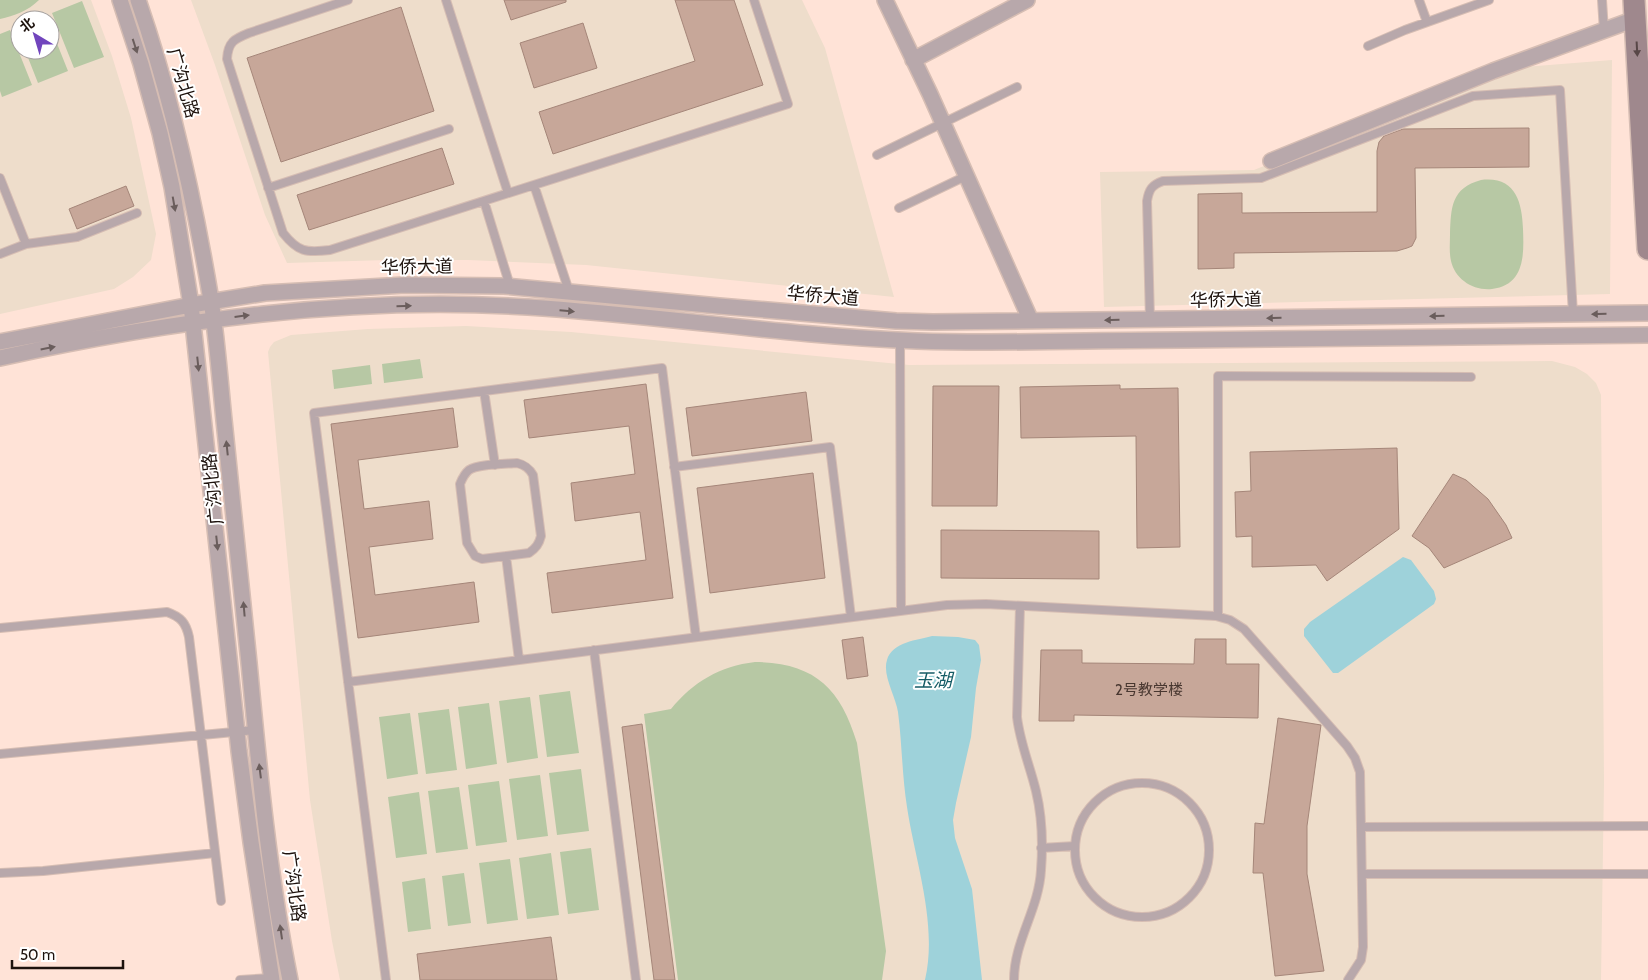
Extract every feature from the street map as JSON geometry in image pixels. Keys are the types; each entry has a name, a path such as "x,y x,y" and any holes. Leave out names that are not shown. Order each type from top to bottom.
{"main road":[{"path":"1635,10 1648,249"}],"street":[{"name":"广沟北路","path":"120,0 141,64 160,133 172,187 192,304 252,852 272,979"},
{"name":"广沟北路","path":"138,0 174,116 192,196 214,320 255,730 269,851 290,980"},
{"path":"885,0 914,60 1031,321"},
{"path":"914,60 1027,0"},
{"path":"1271,161 1493,71 1604,31 1635,10"},
{"name":"华侨大道","path":"0,342 192,304 265,293 325,288 405,285 510,286 896,321 1150,320 1648,313"},
{"path":"0,358 125,333 288,310 473,305 528,307 900,340 1014,341 1648,336"}],"lane":[{"path":"348,0 242,36 235,39 228,48 227,59 283,233 291,244 302,251 330,250 788,104 754,0"},
{"path":"446,0 508,193"},
{"path":"1420,0 1427,22"},
{"path":"1368,46 1489,0"},
{"path":"1602,0 1604,31"},
{"path":"877,155 1016,87"},
{"path":"1150,320 1147,201 1151,187 1156,184 1164,181 1261,178 1468,97 1484,94 1560,90 1574,314"},
{"path":"268,188 449,129"},
{"path":"899,208 966,176"},
{"path":"0,178 26,244"},
{"path":"534,185 569,291"},
{"path":"484,201 510,286"},
{"path":"0,254 26,244 78,237 137,214"},
{"path":"900,340 901,611"},
{"path":"386,980 314,413 662,368 696,637"},
{"path":"1218,616 1218,376 1472,377"},
{"path":"484,391 494,466"},
{"path":"674,467 830,447 850,617"},
{"path":"516,463 530,469 533,475 541,536 536,548 529,552 482,559 475,556 467,543 460,484 469,470 494,466 516,463"},
{"path":"506,556 519,660"},
{"path":"348,682 947,605 1020,606 1218,616 1230,620 1244,629 1347,746 1355,758 1360,772 1363,947 1361,960 1348,980"},
{"path":"1014,980 1016,956 1038,895 1041,871 1040,822 1036,792 1019,734 1017,717 1020,606"},
{"path":"0,628 167,612 178,616 186,626 189,637 221,902"},
{"path":"594,650 636,980"},
{"path":"0,754 255,730"},
{"path":"1151,783 1172,789 1190,802 1203,820 1209,841 1208,863 1200,884 1186,901 1167,913 1145,917 1123,914 1103,905 1087,889 1077,869 1075,846 1080,825 1091,806 1103,796 1108,792 1129,784 1151,783"},
{"path":"1361,827 1648,826"},
{"path":"1041,848 1075,846"},
{"path":"0,873 43,871 215,853"},
{"path":"1362,874 1648,874"},
{"path":"240,980 272,979"}],"shaded area":[{"path":"0,0 91,0 112,56 131,118 156,234 151,260 133,277 114,289 0,314"},
{"path":"191,0 802,0 825,48 894,297 586,265 468,260 287,263 265,215 215,65"},
{"path":"1612,60 1610,294 1104,307 1100,172 1254,170 1511,68"},
{"path":"466,326 571,332 909,365 1552,361 1575,367 1587,374 1596,383 1601,395 1604,782 1601,980 340,980 310,800 268,352 274,342 291,335 368,329"}],"green space":[{"path":"0,0 39,0 26,10 10,10 10,16 0,19"},
{"path":"82,1 104,57 74,68 60,33 60,10"},
{"path":"10,30 10,60 22,60 32,85 2,97 0,91 0,34"},
{"path":"60,51 68,71 38,83 29,60 60,60"},
{"path":"1481,180 1493,180 1509,186 1518,200 1521,209 1523,248 1520,267 1517,275 1511,281 1503,286 1492,289 1472,286 1461,278 1453,267 1450,254 1451,216 1455,200 1464,188"},
{"path":"420,359 423,378 384,383 382,364"},
{"path":"370,365 372,384 334,389 332,370"},
{"path":"755,662 776,663 809,673 833,693 850,723 857,743 886,951 882,980 678,980 644,714 671,709 688,691 708,677 730,667"},
{"path":"570,691 579,753 547,757 539,695"},
{"path":"530,697 538,758 507,763 499,701"},
{"path":"489,703 497,764 466,769 458,707"},
{"path":"449,709 457,770 426,774 418,713"},
{"path":"410,713 418,774 387,779 379,717"},
{"path":"581,769 589,831 557,835 549,773"},
{"path":"540,775 548,836 517,840 509,779"},
{"path":"499,781 507,842 476,846 468,785"},
{"path":"459,787 468,849 436,853 428,791"},
{"path":"419,792 427,854 396,858 388,797"},
{"path":"591,848 599,910 568,914 560,852"},
{"path":"551,853 559,915 527,919 519,858"},
{"path":"510,859 518,920 487,924 479,863"},
{"path":"464,873 471,923 448,926 442,876"},
{"path":"425,878 431,929 408,932 402,882"}],"water":[{"path":"1403,557 1411,560 1434,591 1436,599 1434,604 1338,673 1333,673 1304,636 1304,629 1310,622"},
{"name":"玉湖","path":"932,636 975,640 979,645 981,660 971,737 953,820 955,838 972,889 982,980 925,980 929,937 927,915 907,807 898,712 886,672 886,666 887,660 894,649 906,643"}],"building":[{"path":"504,0 566,0 566,2 511,20"},
{"path":"675,0 734,0 763,85 553,154 539,112 695,61"},
{"path":"401,7 434,111 281,162 247,58"},
{"path":"583,23 597,68 534,88 520,43"},
{"path":"1529,128 1529,167 1415,168 1416,238 1412,246 1397,251 1234,253 1234,268 1198,269 1198,194 1242,193 1242,213 1377,212 1377,151 1379,142 1384,136 1403,129"},
{"path":"442,148 454,184 309,230 297,195"},
{"path":"126,186 134,206 77,229 69,209"},
{"path":"646,384 673,598 552,613 547,573 646,560 640,512 575,521 571,483 635,474 629,426 529,438 524,400"},
{"path":"1120,385 1120,389 1178,388 1180,547 1137,548 1136,436 1021,438 1020,387"},
{"path":"933,386 999,386 997,506 932,506"},
{"path":"806,392 812,441 692,456 686,408"},
{"path":"453,408 458,447 358,460 364,509 429,501 433,539 369,547 375,595 474,582 479,622 358,638 331,424"},
{"path":"1397,448 1399,529 1327,581 1316,565 1252,567 1252,536 1236,537 1235,492 1251,491 1250,452"},
{"path":"813,473 825,578 710,593 697,488"},
{"path":"1453,474 1466,480 1488,499 1506,525 1512,538 1444,568 1429,548 1412,536"},
{"path":"941,530 1099,531 1099,579 941,578"},
{"path":"863,637 868,676 847,679 842,640"},
{"path":"1195,639 1226,639 1226,664 1259,664 1258,718 1074,715 1074,721 1039,721 1041,650 1082,650 1082,663 1194,664"},
{"path":"1278,718 1321,725 1307,826 1307,874 1324,971 1275,976 1263,873 1253,873 1255,823 1264,824"},
{"path":"642,724 675,980 654,980 622,727"},
{"path":"551,937 557,980 420,980 417,954"}]}
